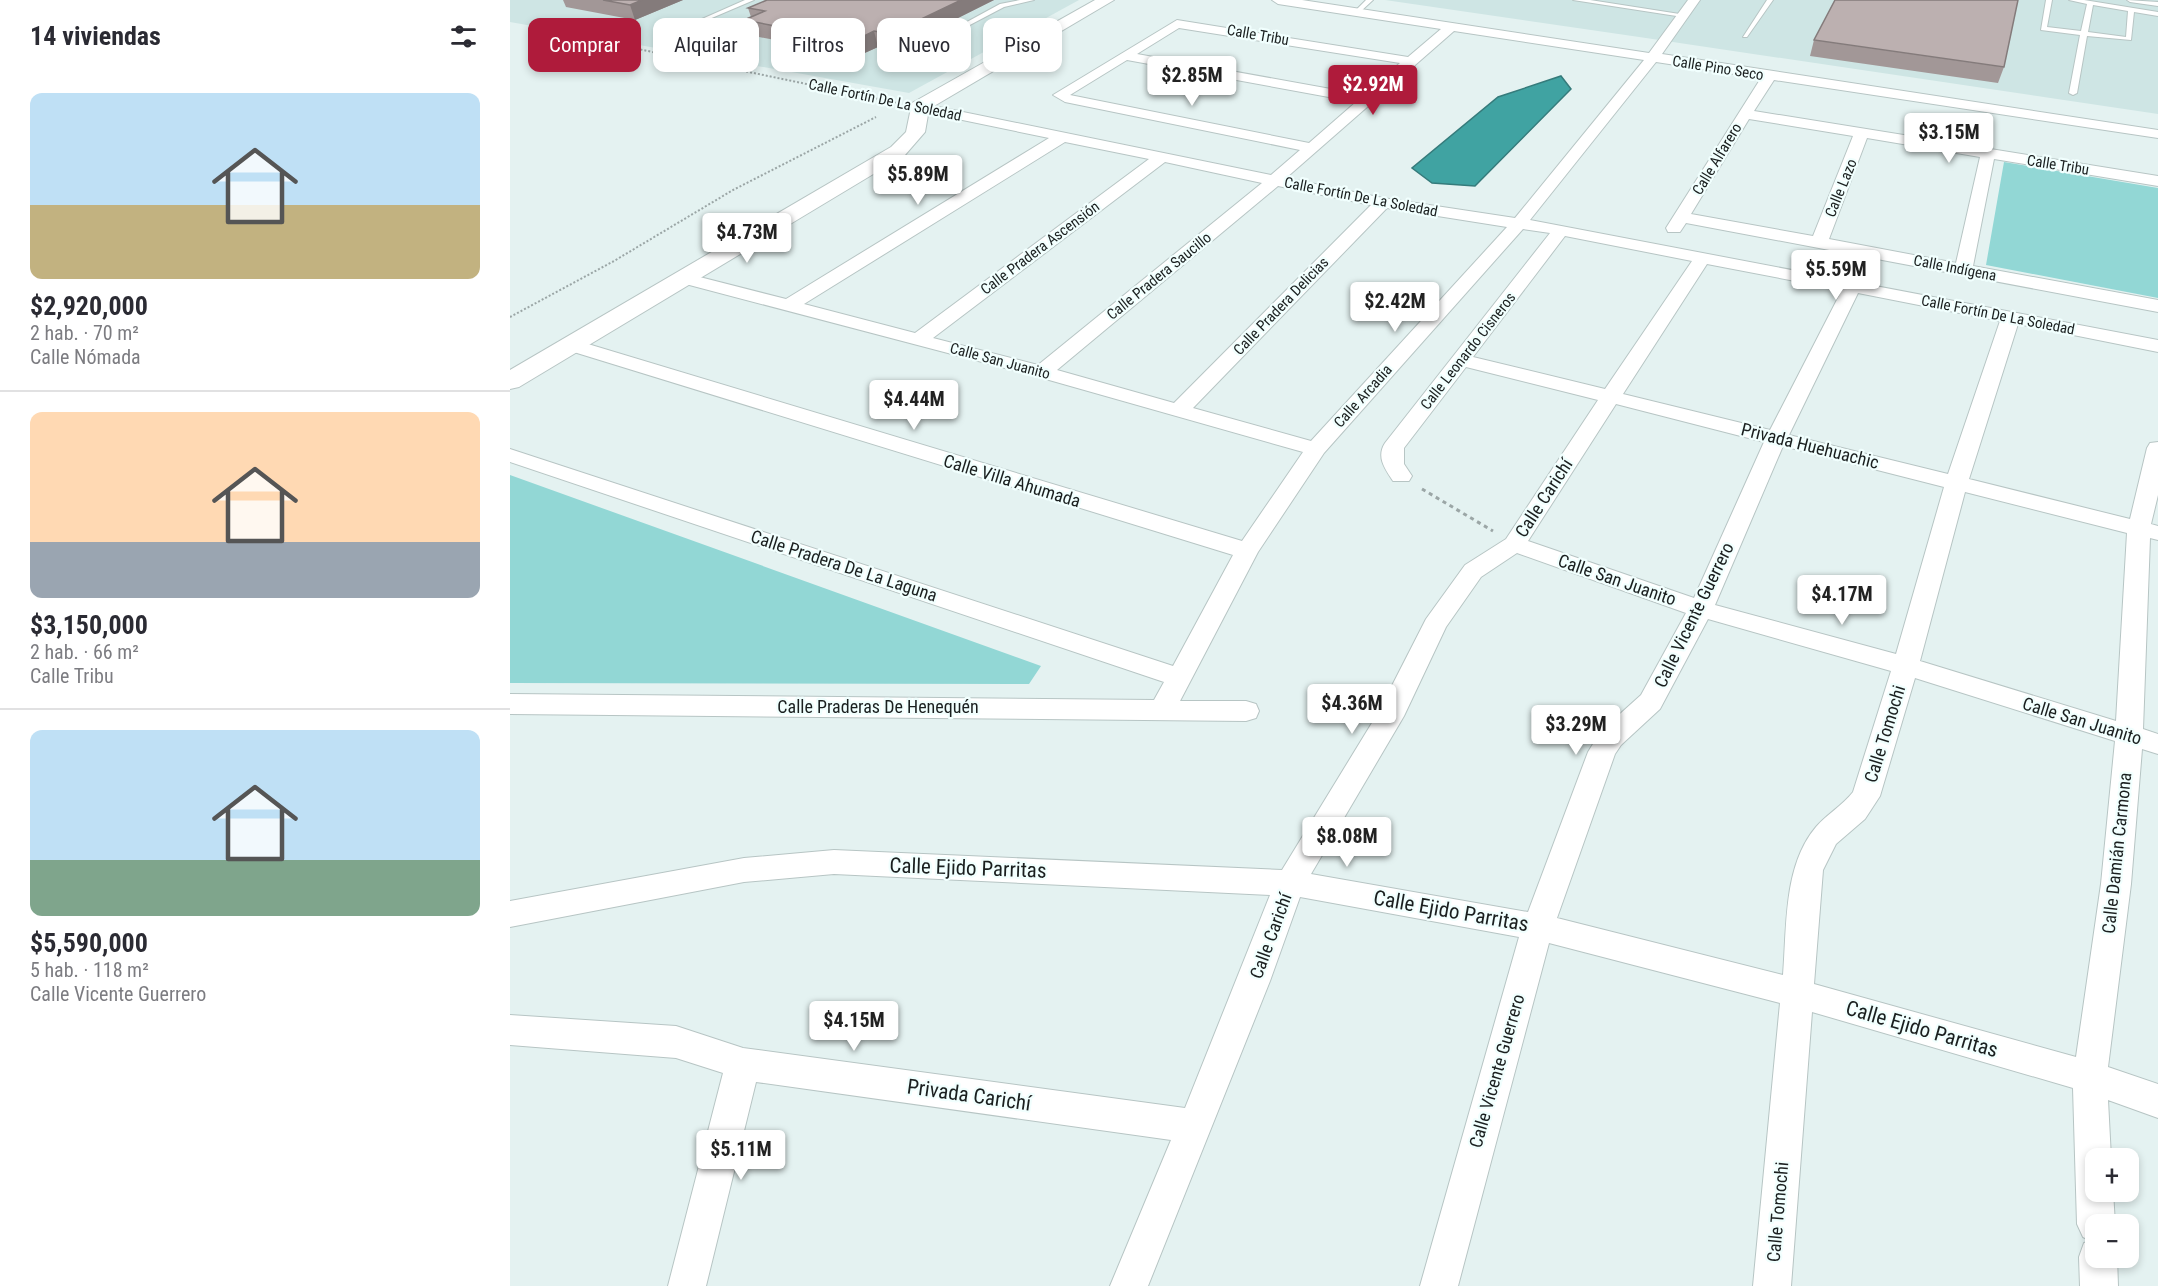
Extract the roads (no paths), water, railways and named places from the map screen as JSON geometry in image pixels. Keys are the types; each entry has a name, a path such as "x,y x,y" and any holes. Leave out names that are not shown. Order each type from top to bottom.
{"street":[{"path":"510,381 898,152 916,133 921,117 919,107 1107,0"},
{"name":"Calle Pino Seco","path":"1278,0 1362,3 1657,52 1769,76 2158,134"},
{"name":"Calle Pino Seco","path":"1362,3 1450,27 1657,52 2158,120"},
{"name":"Calle Arcadia","path":"1163,708 1247,551 1316,449 1520,222 1657,52 1688,8"},
{"name":"Calle Tribu","path":"1126,56 1177,24 1410,61"},
{"name":"Calle Pradera Saucillo","path":"1042,372 1313,148 1450,27"},
{"path":"1313,148 1060,97 1126,56 1367,100"},
{"name":"Calle Alfarero","path":"1665,243 1769,76"},
{"name":"Calle Fortín De La Soledad","path":"919,107 1383,203 1458,216 1520,222 2158,346"},
{"name":"Calle Tribu","path":"1744,114 2158,181"},
{"name":"Calle Lazo","path":"1819,242 1862,133"},
{"path":"789,305 1064,136"},
{"path":"1963,270 1988,153"},
{"name":"Calle Pradera Ascensión","path":"919,339 1162,157"},
{"name":"Calle Pradera Delicias","path":"1179,410 1383,203"},
{"name":"Calle Indígena","path":"1682,217 2158,306"},
{"name":"Calle Leonardo Cisneros","path":"1401,476 1393,464 1393,448 1561,230"},
{"name":"Calle Carichí","path":"1129,1286 1254,981 1290,883 1390,716 1435,625 1473,572 1514,544 1702,258"},
{"name":"Calle San Juanito","path":"684,278 1042,372 1316,449"},
{"name":"Calle Vicente Guerrero","path":"1438,1286 1538,927 1602,752 1617,732 1651,702 1701,609 1776,439 1853,286"},
{"name":"Calle Tomochi","path":"1772,1286 1808,869 1826,836 1855,811 1866,796 1906,666 1957,481 2010,319"},
{"name":"Calle Villa Ahumada","path":"571,345 1247,551"},
{"name":"Privada Huehuachic","path":"1462,360 2149,530"},
{"name":"Calle Damián Carmona","path":"2096,1214 2090,1077 2116,884 2158,448"},
{"name":"Calle Pradera De La Laguna","path":"510,455 1178,677"},
{"name":"Calle San Juanito","path":"1514,544 1701,609 1906,666 2158,744"},
{"name":"Calle Praderas De Henequén","path":"510,704 1163,708 1246,711"},
{"name":"Calle Ejido Parritas","path":"510,914 744,870 834,862 1290,883 1538,927 1796,993 2090,1077 2158,1101"},
{"name":"Privada Carichí","path":"510,1030 676,1042 743,1064 1194,1126"},
{"path":"687,1286 743,1064"},
{"path":"2098,1268 2099,1286"}],"lane":[{"path":"707,18 751,0"},
{"path":"971,22 1002,5 1031,0"},
{"path":"1576,0 1628,8 1688,8"},
{"path":"1628,8 1633,0"},
{"path":"1745,36 1770,0"},
{"path":"2049,0 2043,29 2129,39 2131,10"},
{"path":"2072,0 2158,14"},
{"path":"2130,0 2158,4"},
{"path":"2073,93 2090,3"}]}
